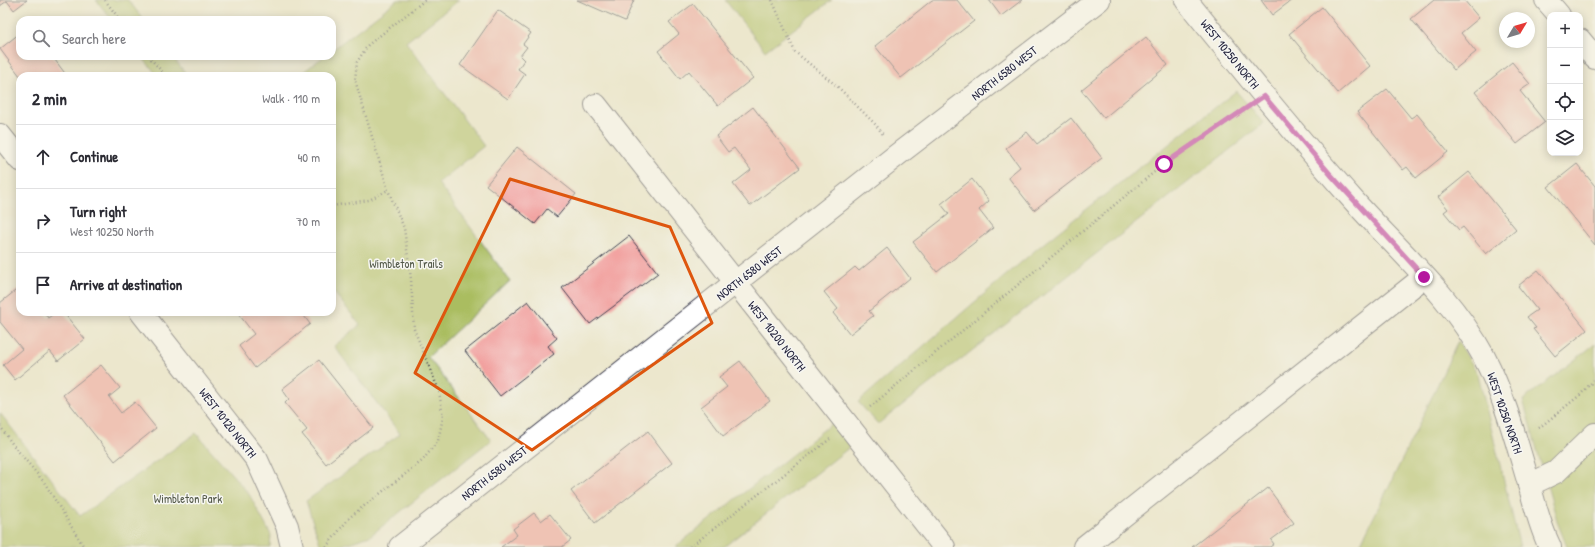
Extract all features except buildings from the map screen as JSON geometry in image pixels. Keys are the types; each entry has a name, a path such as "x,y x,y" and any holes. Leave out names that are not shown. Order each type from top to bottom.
{"street":[{"name":"NORTH 6580 WEST","path":"400,547 897,155 1099,0"},
{"name":"WEST 10250 NORTH","path":"1186,0 1331,175 1456,313 1484,357 1506,408 1535,507 1550,547"},
{"path":"1546,0 1556,12"},
{"path":"1583,44 1595,58"},
{"name":"WEST 10200 NORTH","path":"596,105 944,547"},
{"path":"0,135 16,155"},
{"path":"1084,547 1424,277"},
{"name":"WEST 10120 NORTH","path":"144,316 257,460 287,526 292,547"},
{"path":"1529,486 1556,472 1595,434"}],"path":[{"path":"105,0 117,16"},
{"path":"326,547 350,518 422,461 438,441 442,417 439,391 414,329 411,279 404,228 388,190 355,80 357,62 368,45 425,0"},
{"path":"772,0 795,52 837,86 876,125 884,137"},
{"path":"152,60 162,72"},
{"path":"870,407 1164,164 1264,96"},
{"path":"336,205 368,200 388,190"},
{"path":"1539,428 1580,395 1595,379"},
{"path":"0,426 13,445 44,482 84,547"},
{"path":"690,547 831,438"}],"highlighted area":[{"path":"510,179 670,227 712,323 532,450 415,373"}],"green space":[{"path":"96,0 128,0 141,16 109,16"},
{"name":"Wimbleton Trails","path":"397,0 459,0 406,42 484,146 438,183 510,281 428,357 491,440 370,536 336,547 321,547 306,501 400,434 334,346 360,325 336,295 336,72 303,72 319,60 336,60 336,47"},
{"path":"725,0 832,0 765,51"},
{"path":"144,60 175,60 185,72 155,72"},
{"path":"1236,91 1264,123 878,424 858,402 1039,247"},
{"path":"1458,341 1478,374 1520,547 1359,547 1413,437"},
{"path":"1595,344 1595,547 1567,547 1558,524 1523,400"},
{"name":"Wimbleton Park","path":"0,413 80,516 196,433 249,494 271,535 270,547 0,547"},
{"path":"836,420 855,443 724,547 675,547"}],"route":[{"path":"1164,164 1264,96 1331,175 1424,277"}]}
